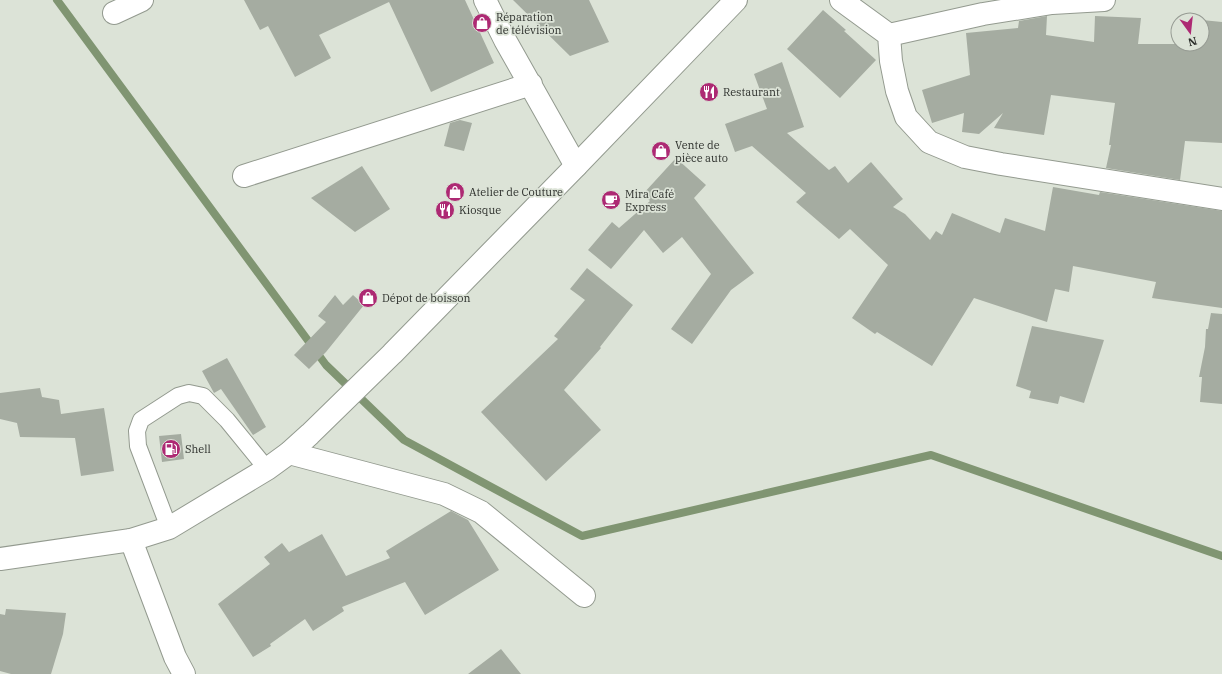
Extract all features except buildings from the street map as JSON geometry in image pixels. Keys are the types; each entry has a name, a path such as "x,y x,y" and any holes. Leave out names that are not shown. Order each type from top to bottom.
{"street":[{"path":"114,13 142,0"},
{"path":"484,0 576,166"},
{"path":"841,0 889,35 977,16 1052,3 1104,0"},
{"path":"0,559 130,540 169,528 267,470 310,434 386,359 576,166 733,1"},
{"path":"889,35 891,61 897,91 906,117 929,142 965,157 1222,199"},
{"path":"244,176 531,84"},
{"path":"288,453 444,494 481,512 584,596"},
{"path":"130,540 175,657 184,674"}],"lane":[{"path":"169,528 138,446 137,431 140,420 178,396 189,393 203,396 228,420 267,470"}],"waterway":[{"path":"57,0 326,365 404,440 582,536 931,455 1222,556"}],"place":[{"name":"Réparation de télévision","path":"482,23"},
{"name":"Restaurant","path":"709,92"},
{"name":"Vente de pièce auto","path":"661,151"},
{"name":"Atelier de Couture","path":"455,192"},
{"name":"Mira Café Express","path":"611,200"},
{"name":"Kiosque","path":"445,210"},
{"name":"Dépot de boisson","path":"368,298"},
{"name":"Shell","path":"171,449"}]}
